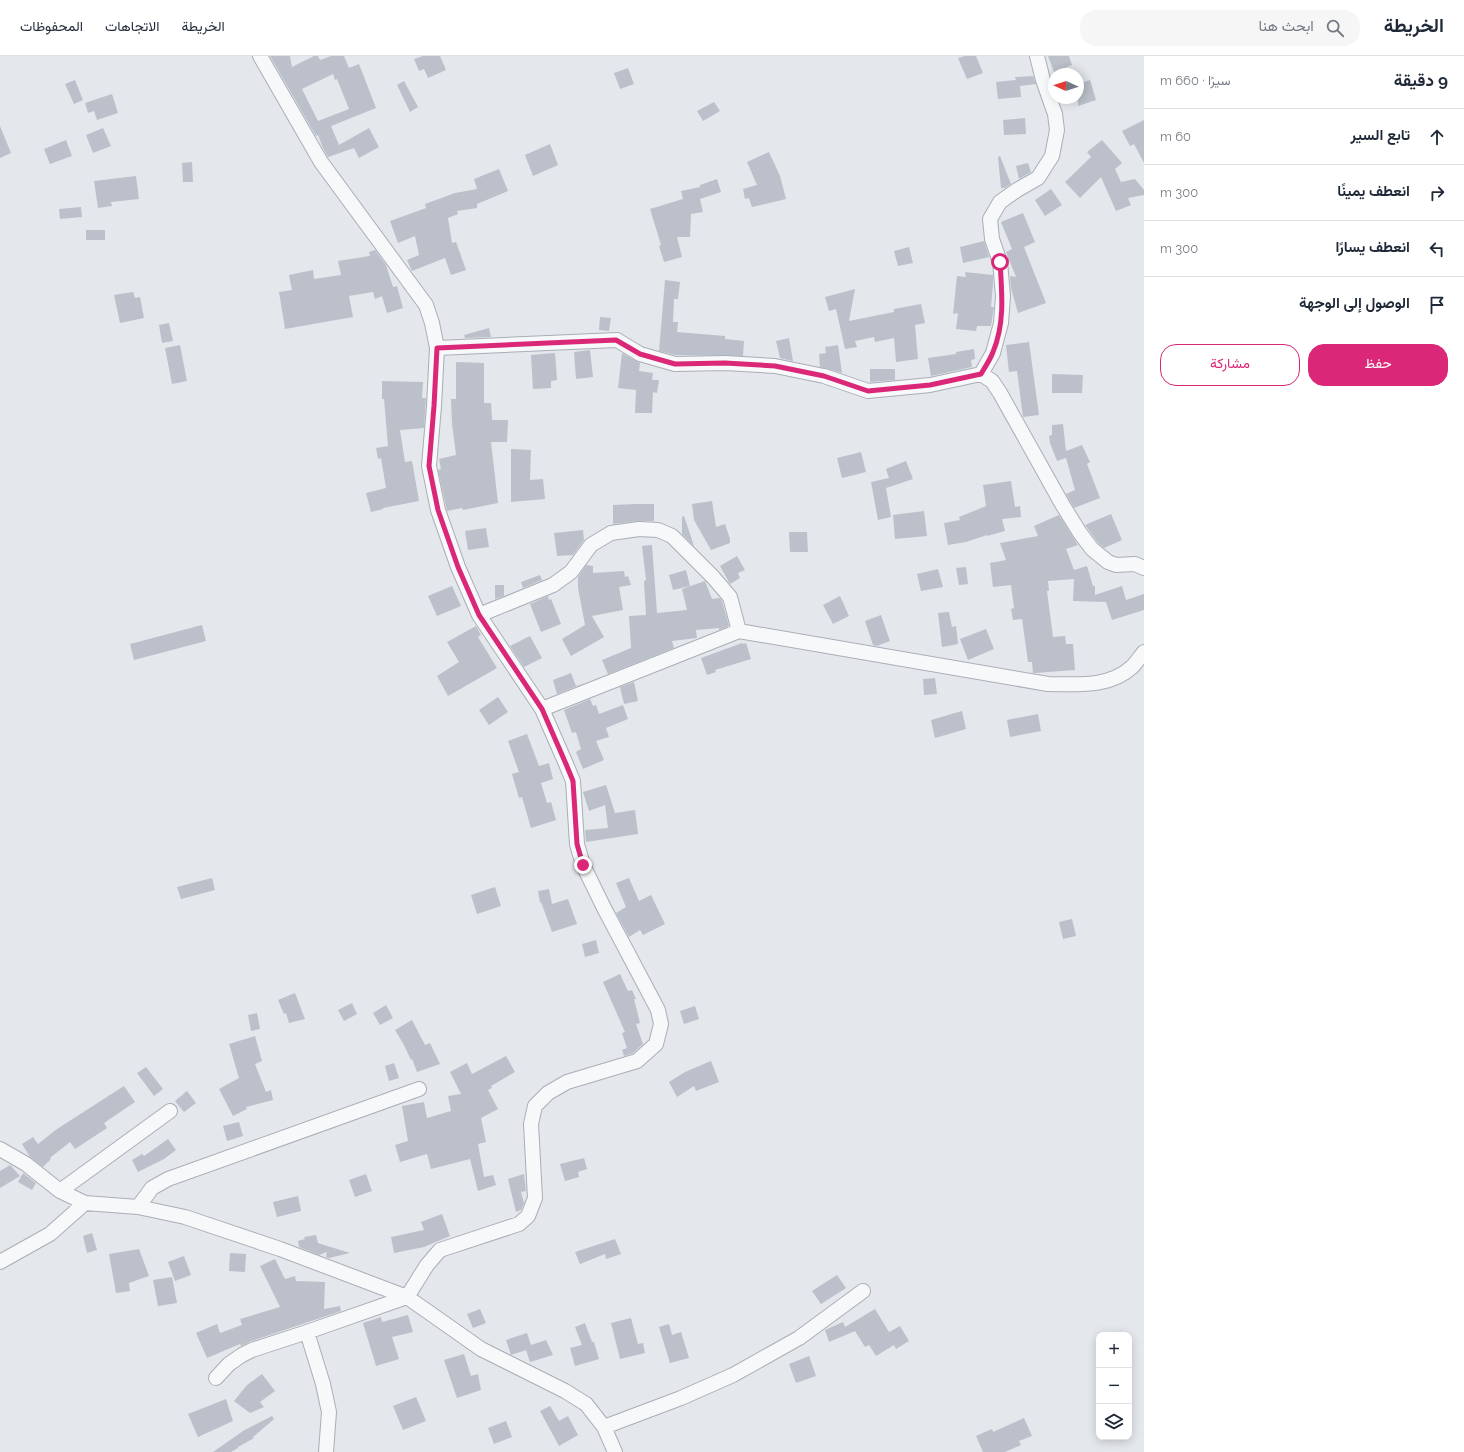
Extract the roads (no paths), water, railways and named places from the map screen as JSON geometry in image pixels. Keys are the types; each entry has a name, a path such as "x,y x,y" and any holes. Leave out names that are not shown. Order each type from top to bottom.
{"street":[{"path":"216,1378 229,1364 252,1350 407,1297 428,1265 440,1250 519,1224 528,1216 535,1198 531,1124 535,1106 548,1093 567,1082 637,1061 656,1044 661,1024 658,1010 583,865 577,844 573,781 542,709 479,615 458,567 438,510 429,466 437,348 432,322 426,305 321,162 260,56"},
{"path":"981,374 993,353 1002,316 1000,262 992,239 990,219 1000,202 1038,178 1052,156 1057,130 1055,114 1043,80 1037,56"},
{"path":"437,348 616,340 640,354 675,364 725,363 775,366 824,376 868,391 930,385 981,374 992,381 1000,393 1062,504 1092,549 1108,562 1116,565 1135,564 1144,568"},
{"path":"479,615 553,584 571,572 591,544 611,533 639,529 658,530 672,536 713,577 730,597 739,631"},
{"path":"542,709 739,631 1048,684 1090,684 1112,680 1132,667 1144,652"},
{"path":"138,1207 152,1188 168,1179 419,1089"},
{"path":"60,1192 170,1111"},
{"path":"0,1149 26,1164 60,1192 85,1203 138,1207 185,1217 280,1249 407,1297 481,1349 564,1391 586,1404 604,1427 615,1452"},
{"path":"0,1262 50,1234 85,1203"},
{"path":"604,1427 681,1398 733,1375 799,1338 863,1291"},
{"path":"307,1332 323,1384 329,1412 326,1452"}]}
